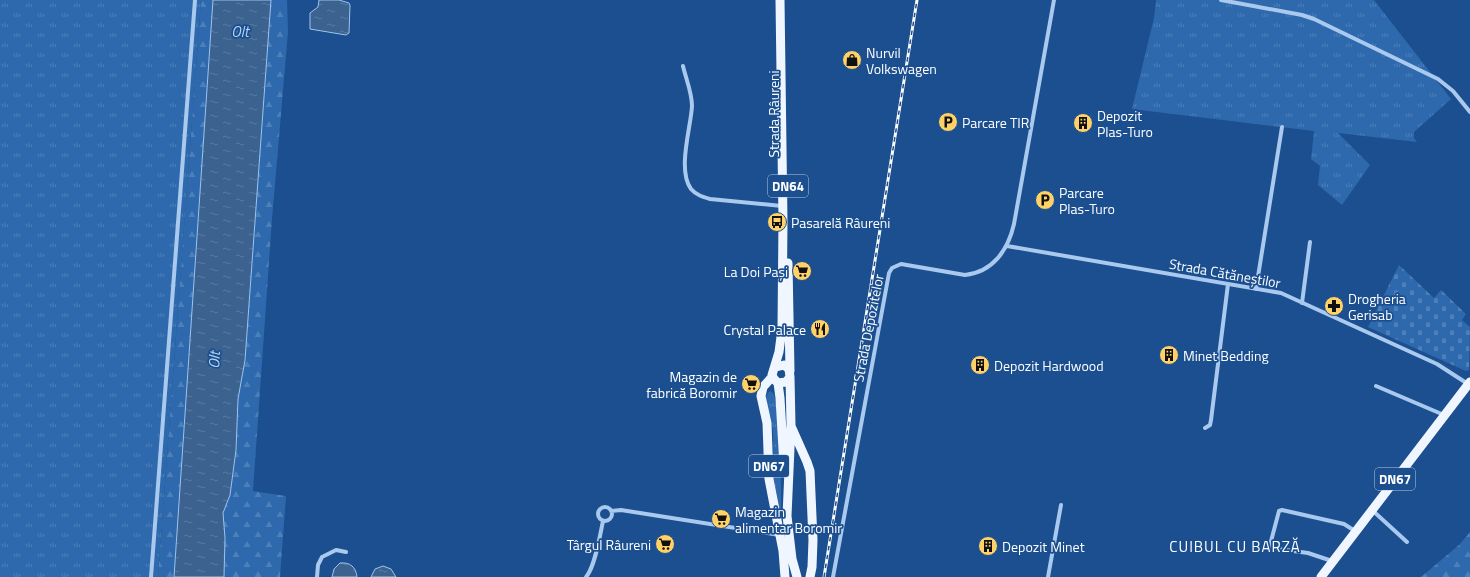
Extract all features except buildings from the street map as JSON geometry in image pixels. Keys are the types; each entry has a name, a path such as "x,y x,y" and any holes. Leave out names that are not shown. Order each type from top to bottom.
{"main road":[{"name":"Strada Râureni","path":"776,367 782,329 780,0"},
{"name":"Strada Râureni","path":"786,0 790,374"},
{"path":"775,380 786,382 790,374 784,365 776,367"},
{"name":"DN64","path":"776,367 772,372 780,398 785,472 788,483"},
{"name":"DN67","path":"790,374 791,425 810,471 813,540 810,577"},
{"name":"DN67","path":"775,380 763,387 761,396 768,430 770,484 784,558 785,577"},
{"name":"DN67","path":"1321,577 1469,384"},
{"name":"DN64","path":"791,425 790,472 788,483 789,539 797,577"}],"street":[{"path":"151,577 195,0"},
{"name":"Strada Depozitelor","path":"833,577 889,273 892,268 901,264 965,275 974,274 983,271 993,263 1007,246 1014,224 1054,0"},
{"path":"1221,0 1302,15 1314,19 1438,79 1453,91 1470,112"},
{"path":"683,66 692,100 686,156 686,176 690,187 699,195 710,199 782,206"},
{"path":"1256,289 1282,127"},
{"path":"1302,303 1310,242"},
{"name":"Strada Cătăneștilor","path":"1007,246 1281,293 1437,364 1469,384"},
{"path":"1205,428 1210,425 1211,420 1228,284"},
{"path":"1376,386 1444,415"},
{"path":"1048,577 1061,505"},
{"path":"603,521 599,517 599,513 600,510 607,508 611,511 621,510 780,535"},
{"path":"1372,509 1407,542"},
{"path":"603,521 608,521 612,518 611,511"},
{"path":"1332,561 1308,553 1271,548 1270,545 1280,511 1296,512 1344,524 1355,531"},
{"path":"586,577 593,563 603,521"},
{"path":"317,577 318,565 322,557 336,550 346,552"}],"green space":[{"path":"0,0 201,0 158,577 0,577"},
{"path":"201,0 213,0 174,577 158,577"},
{"path":"271,0 287,0 288,32 272,219 253,491 286,496 280,577 224,577 225,561 223,513 230,494 236,450 238,399 245,360"},
{"path":"1156,0 1374,0 1451,99 1414,132 1414,138 1417,142 1338,133 1370,165 1342,205 1318,185 1320,166 1311,159 1314,131 1132,109 1154,18"},
{"path":"1399,265 1434,298 1441,290 1466,314 1462,320 1470,327 1469,370 1466,371 1368,327"},
{"path":"770,391 774,394 777,407 781,484 780,512 774,491 773,435 766,402 767,394"},
{"path":"1470,532 1470,577 1421,577 1459,545"}],"water":[{"name":"Olt","path":"213,0 271,0 245,360 238,399 236,450 230,495 223,513 225,538 224,577 174,577"},
{"path":"319,0 339,0 349,3 349,33 346,35 310,29 310,13 318,7"},
{"path":"340,563 350,564 354,568 357,577 332,577 334,569"},
{"path":"383,566 391,569 396,577 371,577 375,569"}],"railway":[{"path":"824,577 917,0"}],"place":[{"name":"Nurvil Volkswagen","path":"852,60"},
{"name":"Parcare TIR","path":"948,122"},
{"name":"Depozit Plas-Turo","path":"1083,123"},
{"name":"Parcare Plas-Turo","path":"1045,200"},
{"name":"Pasarelă Râureni","path":"777,222"},
{"name":"La Doi Pași","path":"802,271"},
{"name":"Drogheria Gerisab","path":"1334,306"},
{"name":"Crystal Palace","path":"820,329"},
{"name":"Minet Bedding","path":"1169,355"},
{"name":"Depozit Hardwood","path":"980,365"},
{"name":"Magazin de fabrică Boromir","path":"751,384"},
{"name":"Magazin alimentar Boromir","path":"721,519"},
{"name":"Târgul Râureni","path":"665,544"},
{"name":"Depozit Minet","path":"988,546"}],"district":[{"name":"CUIBUL CU BARZĂ","path":"1235,546"}]}
